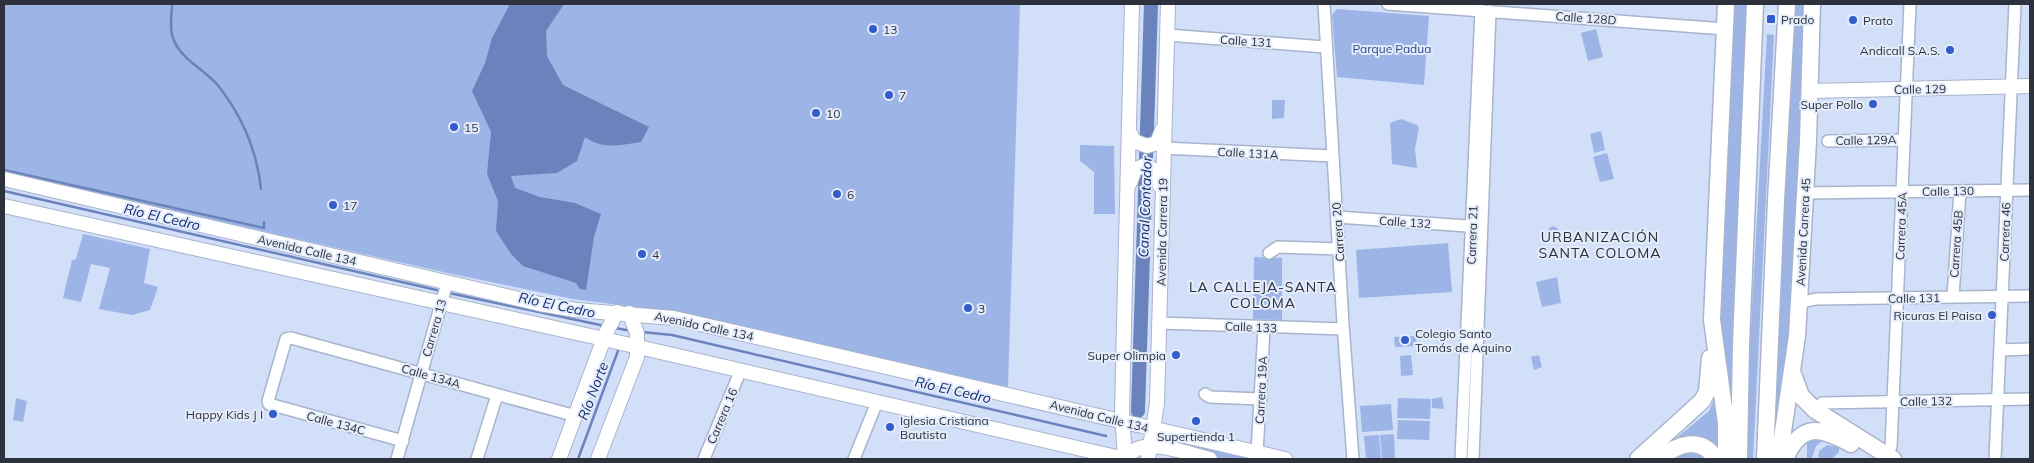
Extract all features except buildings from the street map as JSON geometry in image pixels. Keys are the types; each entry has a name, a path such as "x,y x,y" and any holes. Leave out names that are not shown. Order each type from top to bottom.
{"highway":[{"path":"1638,459 1693,411 1705,396 1713,334 1726,4"},
{"path":"1739,459 1741,344 1754,4"},
{"path":"1765,459 1776,201 1788,4"},
{"name":"Avenida Carrera 45","path":"1779,459 1793,373 1805,193 1812,4"},
{"path":"1713,334 1726,423 1726,459"},
{"path":"1793,373 1803,400 1815,410 1892,453"},
{"path":"1786,459 1791,446 1798,438 1809,431 1818,430 1836,436 1876,459"},
{"path":"1659,459 1670,450 1688,444 1702,446 1716,459"}],"main road":[{"path":"1125,459 1122,422 1127,200 1132,136 1132,4"},
{"path":"1167,35 1168,4"},
{"name":"Avenida Carrera 19","path":"1150,453 1154,430 1159,323 1162,198 1160,146 1164,114 1167,35"},
{"name":"Calle 129","path":"1810,87 2011,82 2030,78"},
{"name":"Calle 129","path":"2011,82 2030,86"},
{"path":"1132,136 1142,146 1160,146"},
{"path":"1127,200 1133,172 1138,166 1146,165 1155,171 1162,198"},
{"name":"Avenida Calle 134","path":"4,179 740,372 1125,459"},
{"name":"Avenida Calle 134","path":"4,206 444,293 540,304 624,317 674,318 1122,422 1258,456 1285,459"},
{"path":"559,459 608,338 624,317 636,344 637,357 598,459"},
{"path":"1125,459 1134,449 1150,453 1210,459"}],"street":[{"name":"Carrera 20","path":"1324,4 1325,47 1343,329 1354,459"},
{"name":"Calle 128D","path":"1388,4 1725,29"},
{"name":"Carrera 45A","path":"1892,453 1910,4"},
{"name":"Carrera 46","path":"1995,459 2015,4"},
{"name":"Carrera 21","path":"1461,459 1476,229 1485,11"},
{"name":"Calle 131","path":"1167,35 1325,47"},
{"name":"Calle 129A","path":"1828,141 1904,140"},
{"name":"Calle 131A","path":"1160,146 1333,156"},
{"name":"Calle 130","path":"1805,193 2030,190"},
{"name":"Carrera 45B","path":"1953,297 1960,191"},
{"name":"Calle 132","path":"1337,217 1476,229"},
{"name":"Carrera 21","path":"1472,459 1476,229"},
{"path":"1269,253 1278,248 1339,249"},
{"name":"Carrera 13","path":"397,459 444,293"},
{"name":"Calle 131","path":"1798,303 1812,300 2030,296"},
{"name":"Calle 133","path":"1159,323 1264,328 1343,329"},
{"name":"Carrera 19A","path":"1258,456 1264,328"},
{"name":"Calle 134A","path":"269,404 268,401 286,339 291,338 576,416"},
{"path":"2000,350 2030,350"},
{"name":"Carrera 16","path":"704,459 740,372"},
{"path":"1206,394 1210,397 1261,399"},
{"path":"476,459 497,395"},
{"name":"Calle 132","path":"1822,403 2030,399"},
{"path":"854,459 877,402"},
{"name":"Calle 134C","path":"269,404 403,441"}],"green space":[{"path":"4,4 1020,4 1008,387 666,311 573,299 452,274 4,173"},
{"path":"1730,4 1748,4 1733,418 1718,324"},
{"path":"1793,4 1808,4 1790,368 1769,459"},
{"name":"Parque Padua","path":"1337,9 1429,16 1424,85 1337,77 1332,15"},
{"path":"1596,29 1603,57 1588,61 1581,33"},
{"path":"1767,34 1774,35 1753,459 1748,459 1749,365"},
{"path":"1272,100 1285,100 1284,118 1272,119"},
{"path":"1401,119 1417,125 1419,128 1415,149 1417,168 1392,164 1390,123"},
{"path":"1601,131 1605,150 1594,153 1590,134"},
{"path":"1080,145 1114,146 1115,214 1094,214 1094,172 1080,161"},
{"path":"1607,153 1614,179 1600,182 1593,157"},
{"path":"1553,226 1559,232 1553,238 1547,232"},
{"path":"83,234 150,249 144,283 158,287 150,310 132,315 99,309 110,268 91,264 81,302 63,298 72,260 76,259"},
{"path":"1448,243 1452,292 1359,298 1356,250"},
{"path":"1254,257 1282,258 1282,320 1253,319"},
{"path":"1557,277 1561,303 1542,307 1536,282"},
{"path":"1416,336 1417,346 1395,347 1394,337"},
{"path":"1411,355 1413,375 1401,376 1400,356"},
{"path":"1539,355 1542,367 1534,370 1531,357"},
{"path":"1717,394 1720,454 1711,444 1651,459 1709,411"},
{"path":"1442,397 1444,409 1432,408 1432,399"},
{"path":"16,398 27,401 23,422 13,420"},
{"path":"1398,398 1431,399 1430,419 1397,418"},
{"path":"1391,404 1393,430 1362,432 1360,406"},
{"path":"1398,420 1430,421 1429,440 1397,439"},
{"path":"1394,434 1395,459 1382,459 1380,435"},
{"path":"1379,435 1381,459 1366,459 1364,436"},
{"path":"1159,436 1256,459 1221,459 1158,444"},
{"path":"1810,438 1824,440 1816,446 1812,458 1807,459 1807,440"},
{"path":"1827,445 1839,447 1839,452 1832,459 1820,459 1818,457 1819,451"},
{"path":"1682,450 1704,451 1703,459 1666,459"}],"shaded area":[{"path":"510,4 564,4 546,31 547,56 563,85 649,127 641,142 612,146 598,144 585,137 577,161 557,173 511,176 515,188 540,197 575,203 601,214 594,237 586,290 580,289 576,283 523,266 511,254 496,231 498,201 487,174 491,132 472,91 485,63 492,38"}],"waterway":[{"path":"172,4 171,30 173,38 182,53 215,82 236,111 248,136 256,162 261,189"},
{"name":"Canal Contador","path":"1138,411 1151,4"},
{"path":"4,170 264,228 264,222"},
{"name":"Río El Cedro","path":"4,191 441,291"},
{"name":"Río El Cedro","path":"449,293 605,326"},
{"name":"Río El Cedro","path":"615,328 632,331"},
{"name":"Río El Cedro","path":"642,332 672,335 1106,436"},
{"name":"Río Norte","path":"578,459 619,348"}],"place":[{"name":"Prado","path":"1771,19"},
{"name":"Prato","path":"1853,20"},
{"name":"13","path":"873,29"},
{"name":"Andicall S.A.S.","path":"1950,50"},
{"name":"7","path":"889,95"},
{"name":"Super Pollo","path":"1873,104"},
{"name":"10","path":"816,113"},
{"name":"15","path":"454,127"},
{"name":"6","path":"837,194"},
{"name":"17","path":"333,205"},
{"name":"4","path":"642,254"},
{"name":"3","path":"968,308"},
{"name":"Ricuras El Paisa","path":"1992,315"},
{"name":"Colegio Santo Tomás de Aquino","path":"1405,340"},
{"name":"Super Olimpia","path":"1176,355"},
{"name":"Happy Kids J I","path":"273,414"},
{"name":"Supertienda 1","path":"1196,421"},
{"name":"Iglesia Cristiana Bautista","path":"890,427"}],"district":[{"name":"URBANIZACIÓN SANTA COLOMA","path":"1600,246"},
{"name":"LA CALLEJA-SANTA COLOMA","path":"1263,296"}]}
